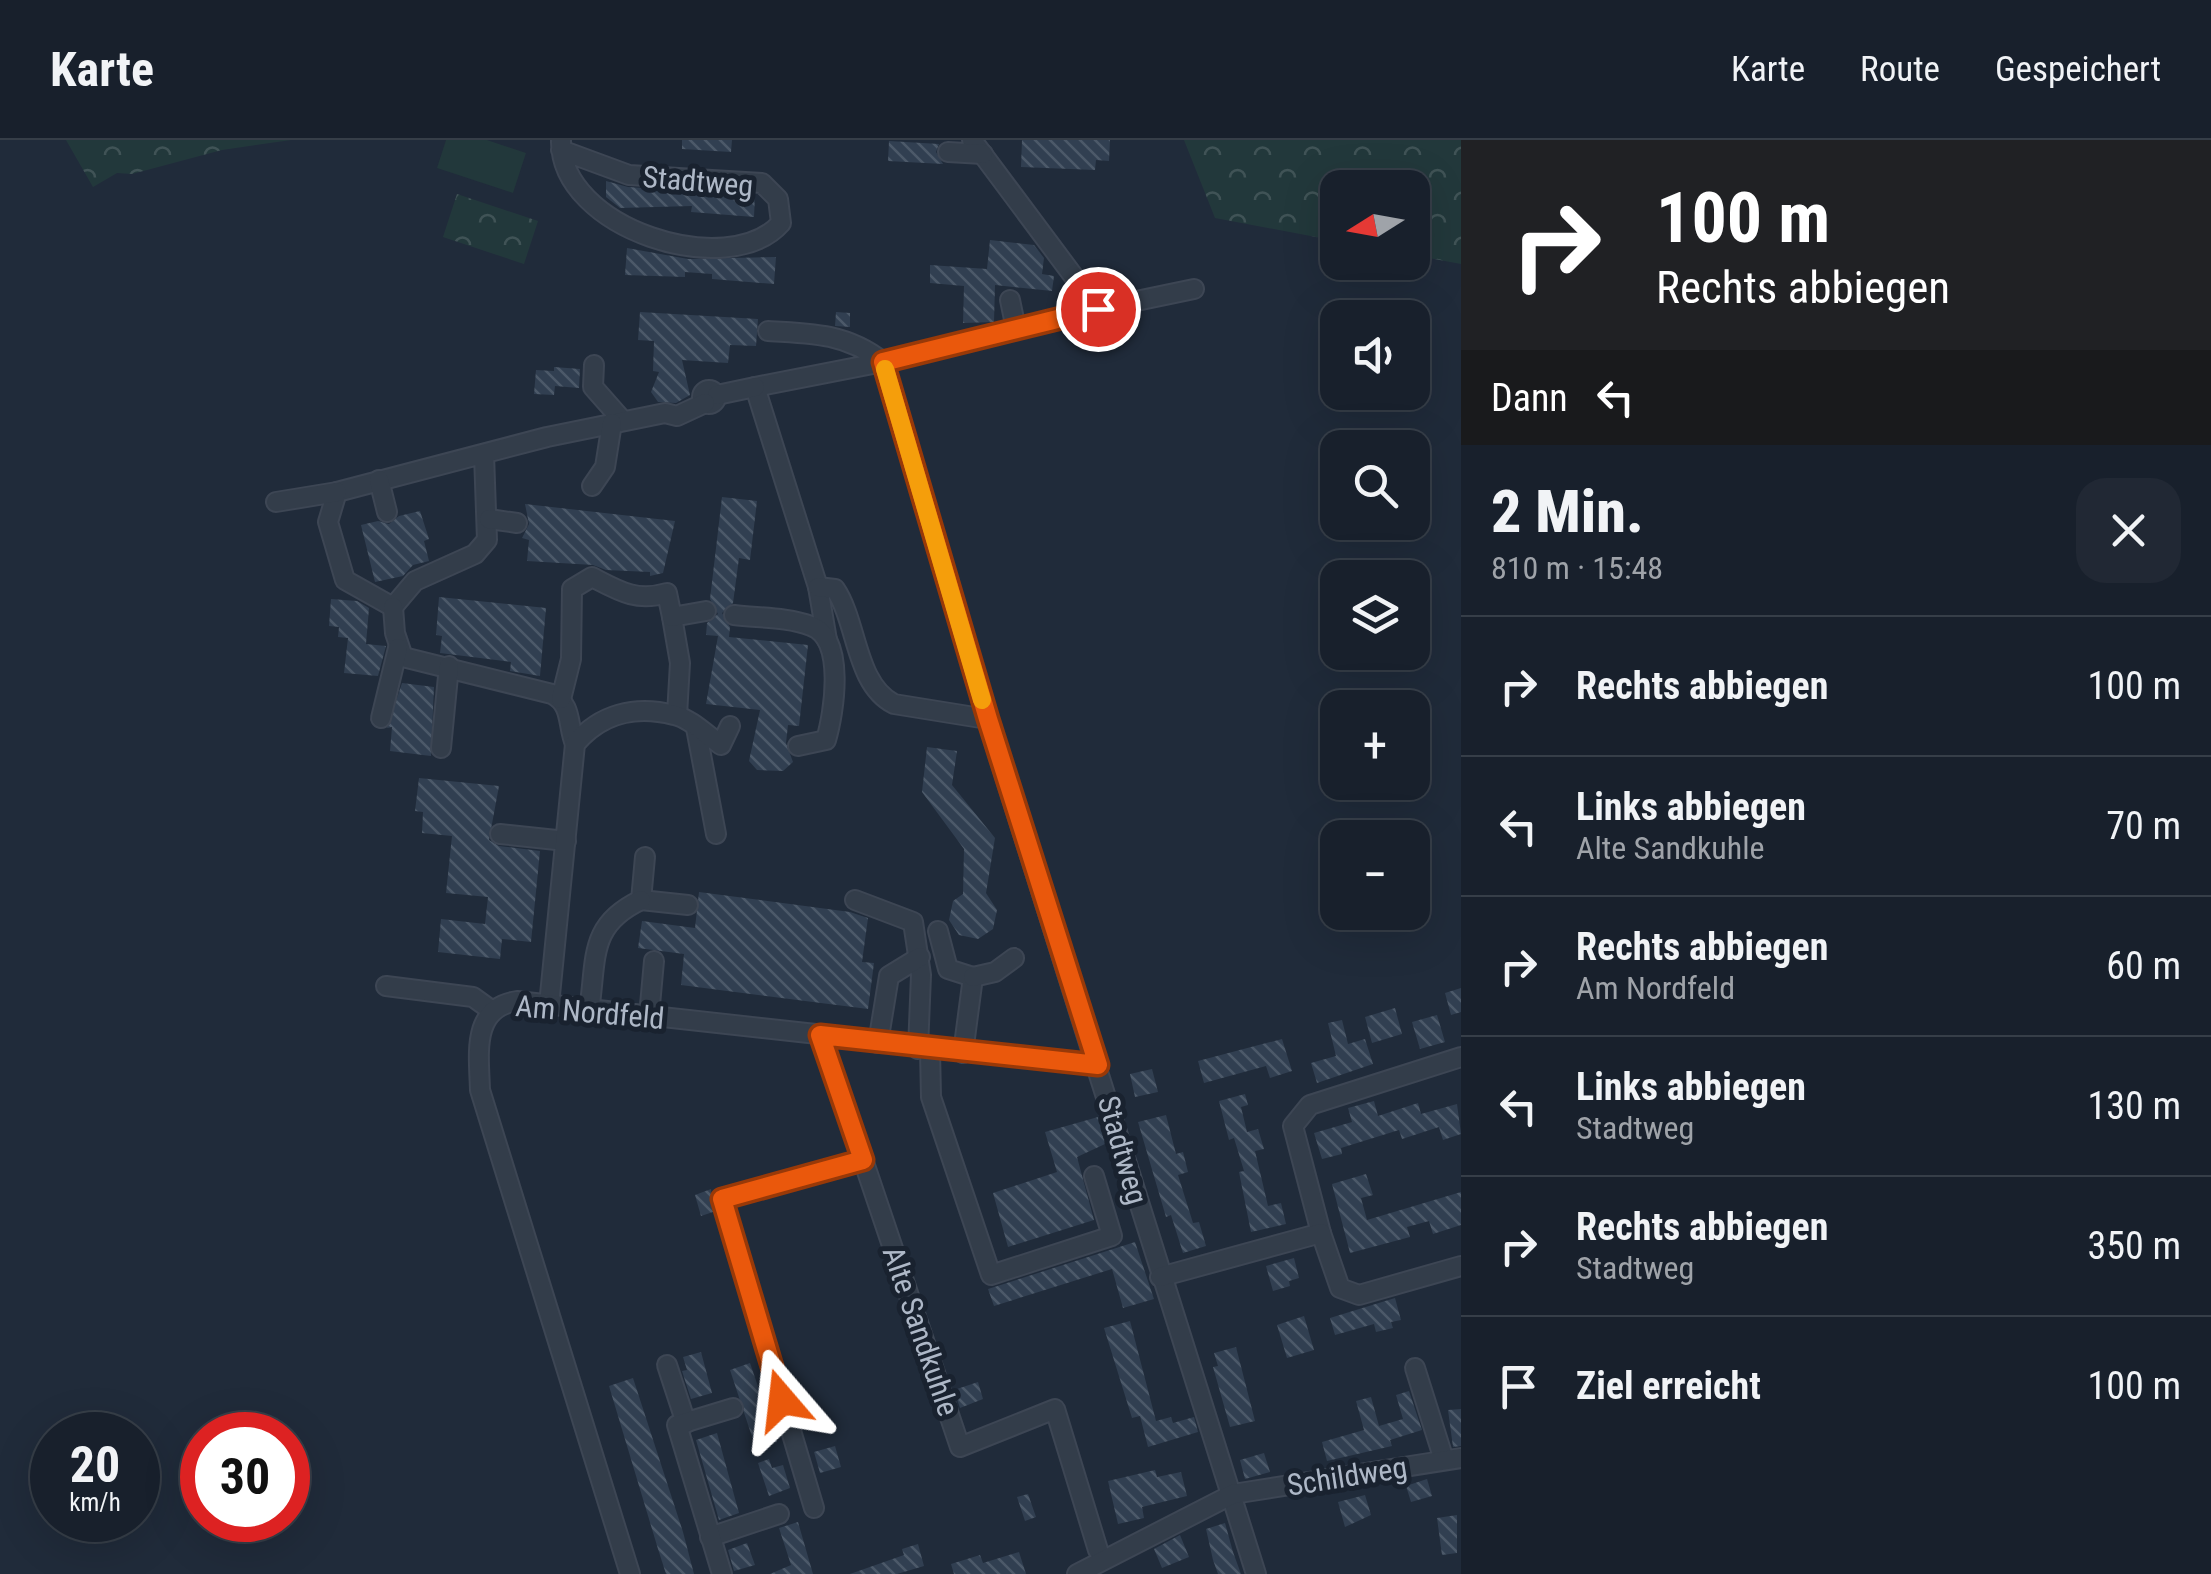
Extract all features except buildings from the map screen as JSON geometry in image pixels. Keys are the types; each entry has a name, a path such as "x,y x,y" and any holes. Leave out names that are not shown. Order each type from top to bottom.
{"street":[{"name":"Stadtweg","path":"561,145 629,175 762,183 778,200 781,223 767,239 740,246 682,243 616,225 586,202 568,173 561,145"},
{"path":"948,152 978,147 1098,309"},
{"path":"276,502 338,492 618,422 665,413 677,416 711,399 755,387 883,362 1194,289"},
{"path":"1010,300 1016,330"},
{"path":"768,331 824,333 863,346 883,362"},
{"name":"Stadtweg","path":"883,362 988,719 1256,1574"},
{"path":"594,364 593,387 618,422"},
{"path":"755,387 808,567 818,587 836,686 826,740 798,746"},
{"path":"592,486 605,467 618,422"},
{"path":"381,718 398,648 393,607 415,581 475,554 487,540 484,454"},
{"path":"380,480 386,512"},
{"path":"338,492 328,522 345,580 393,607"},
{"path":"489,519 517,523"},
{"path":"549,1006 575,744 562,699 571,659 572,589 582,580 592,577 630,597 647,599 666,593 680,663 677,715"},
{"path":"818,587 836,589 848,608 872,684 880,697 894,704 988,719"},
{"path":"672,617 706,612"},
{"path":"734,615 814,626 828,640"},
{"path":"398,648 403,657 562,699"},
{"path":"441,748 448,666"},
{"path":"575,744 590,726 612,713 677,715 721,744 730,726"},
{"path":"696,728 716,834"},
{"path":"500,834 566,841"},
{"path":"641,900 645,857"},
{"path":"590,1011 603,926 616,912 641,900 688,905"},
{"path":"855,900 913,922 920,958 924,1049 931,1097 990,1274 1112,1236 1094,1176"},
{"path":"938,931 948,969 972,977 995,972 1014,958"},
{"path":"878,1043 889,976 920,958"},
{"path":"649,1016 654,961"},
{"path":"963,1053 972,977"},
{"path":"386,986 474,997 491,1010"},
{"name":"Am Nordfeld","path":"630,1574 480,1090 480,1036 491,1010 517,1001 924,1049 1098,1065"},
{"name":"Alte Sandkuhle","path":"820,1035 960,1448 1055,1409 1098,1550"},
{"path":"1461,1057 1310,1104 1293,1126 1340,1288 1359,1295 1461,1266"},
{"path":"814,1508 722,1199 863,1160"},
{"path":"1160,1277 1322,1233"},
{"path":"667,1365 686,1423"},
{"path":"1415,1368 1452,1459"},
{"path":"722,1574 677,1426 733,1408"},
{"name":"Schildweg","path":"1077,1574 1232,1494 1452,1459"},
{"path":"710,1537 779,1514"}],"green space":[{"path":"66,140 291,140 222,150 132,174 117,173 93,187"},
{"path":"446,140 487,140 526,153 513,193 437,168"},
{"path":"1184,140 1461,140 1461,264 1430,258 1430,170 1320,170 1320,238 1215,218"},
{"path":"457,194 538,221 524,264 443,237"}],"slow traffic":[{"path":"885,369 982,700"}],"route":[{"path":"782,1400 722,1199 863,1160 820,1035 930,1050 1098,1065 988,719 883,362 1098,309"}]}
